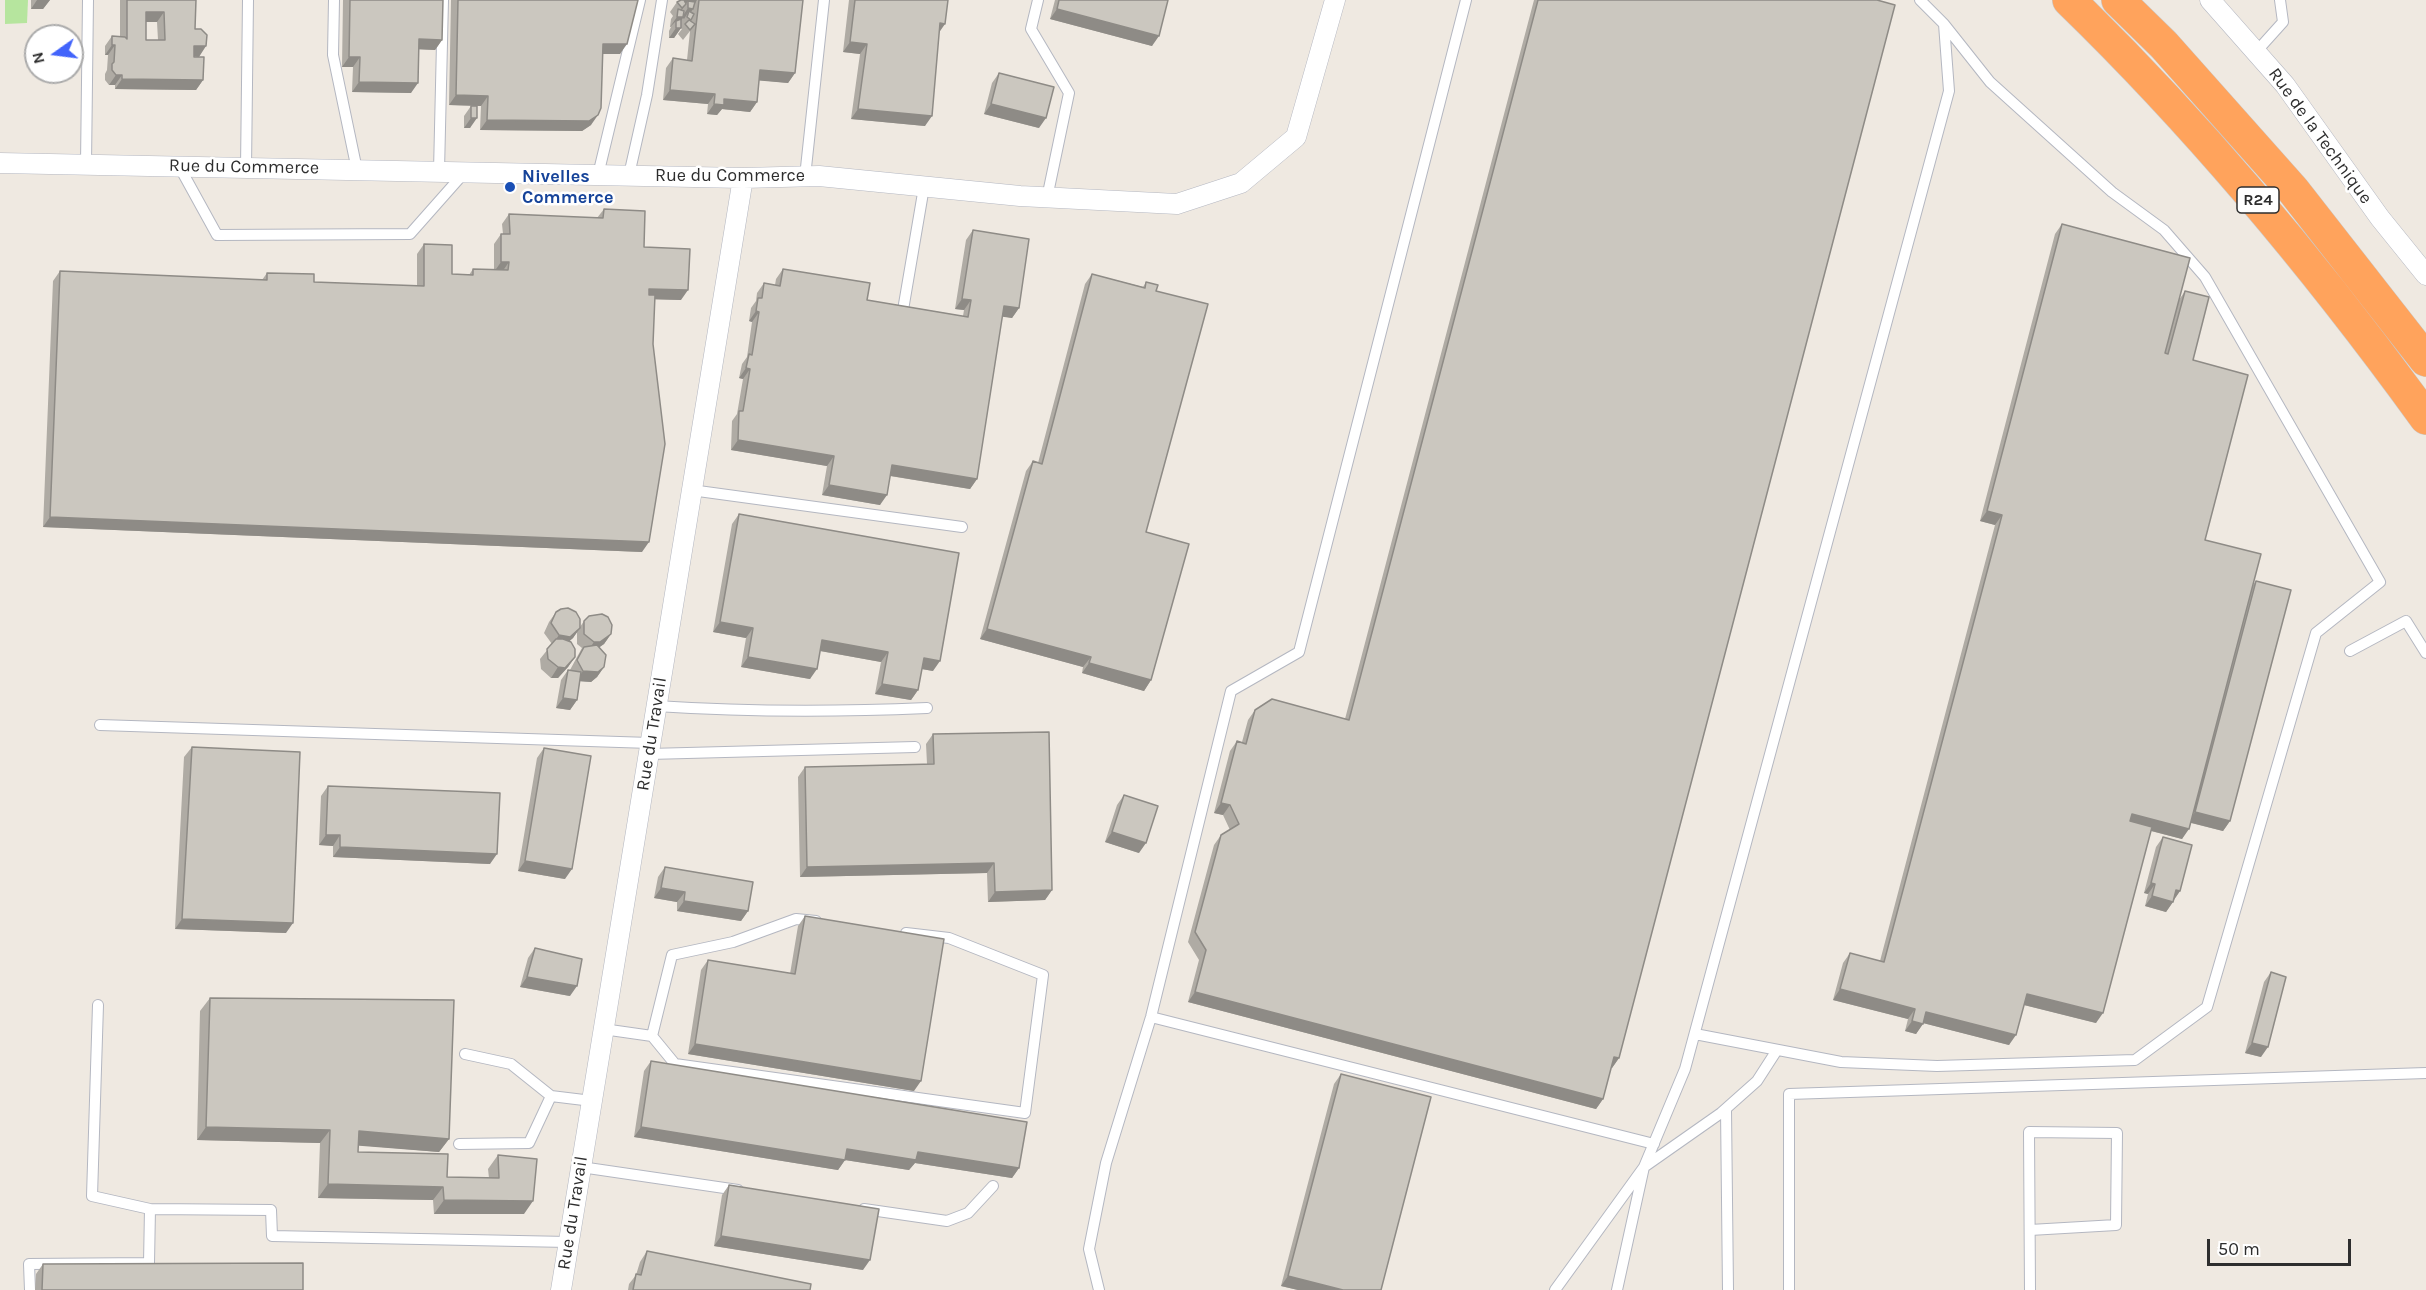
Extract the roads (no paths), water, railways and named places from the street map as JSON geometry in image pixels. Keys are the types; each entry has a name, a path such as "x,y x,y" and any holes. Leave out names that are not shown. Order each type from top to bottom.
{"highway":[{"name":"R24","path":"2069,0 2140,69 2267,210 2377,350 2426,418"},
{"name":"R24","path":"2118,0 2164,45 2293,190 2426,360"}],"street":[{"name":"Rue du Commerce","path":"0,163 743,178 806,177 1047,198 1177,204 1241,183 1296,137 1335,0"},
{"name":"Rue de la Technique","path":"2210,0 2285,85 2380,218 2426,275"},
{"name":"Rue du Travail","path":"561,1290 743,178"}],"lane":[{"path":"86,164 87,0"},
{"path":"246,168 248,0"},
{"path":"334,0 333,55 357,170"},
{"path":"439,171 443,0"},
{"path":"598,175 640,0"},
{"path":"629,175 647,95 662,0"},
{"path":"806,177 824,0"},
{"path":"1038,0 1030,29 1069,93 1047,198"},
{"path":"1100,1290 1089,1250 1106,1163 1151,1017 1231,692 1299,652 1466,0"},
{"path":"1695,1034 1841,1062 1937,1066 2135,1060 2207,1007 2316,633 2380,582 2205,277 2164,230 2112,192 1990,82 1944,24 1920,0"},
{"path":"2256,52 2283,22 2280,0"},
{"path":"1617,1290 1644,1167 1685,1070 1695,1034 1949,91 1944,24"},
{"path":"179,166 217,235 410,234 465,172"},
{"path":"903,310 924,187"},
{"path":"692,490 962,527"},
{"path":"2350,651 2406,621 2426,653"},
{"path":"656,706 740,712 836,712 927,708"},
{"path":"100,725 649,749 915,747"},
{"path":"652,1036 672,954 733,942 796,919 832,923"},
{"path":"603,1029 652,1036 675,1064 1025,1113 1043,975 949,938 890,931"},
{"path":"98,1005 92,1196 150,1209 271,1210 272,1236 568,1242"},
{"path":"1151,1017 1654,1144"},
{"path":"1555,1290 1644,1167 1726,1109 1757,1081 1777,1050"},
{"path":"465,1054 511,1064 551,1096 592,1101"},
{"path":"1789,1290 1789,1094 2426,1073"},
{"path":"459,1144 529,1143 551,1096"},
{"path":"1726,1109 1728,1290"},
{"path":"2030,1230 2116,1225 2117,1133 2029,1132 2030,1290"},
{"path":"581,1167 746,1191"},
{"path":"852,1207 947,1221 968,1213 993,1186"},
{"path":"30,1290 29,1264 149,1263 150,1209"}],"place":[{"name":"Nivelles Commerce","path":"510,187"}]}
